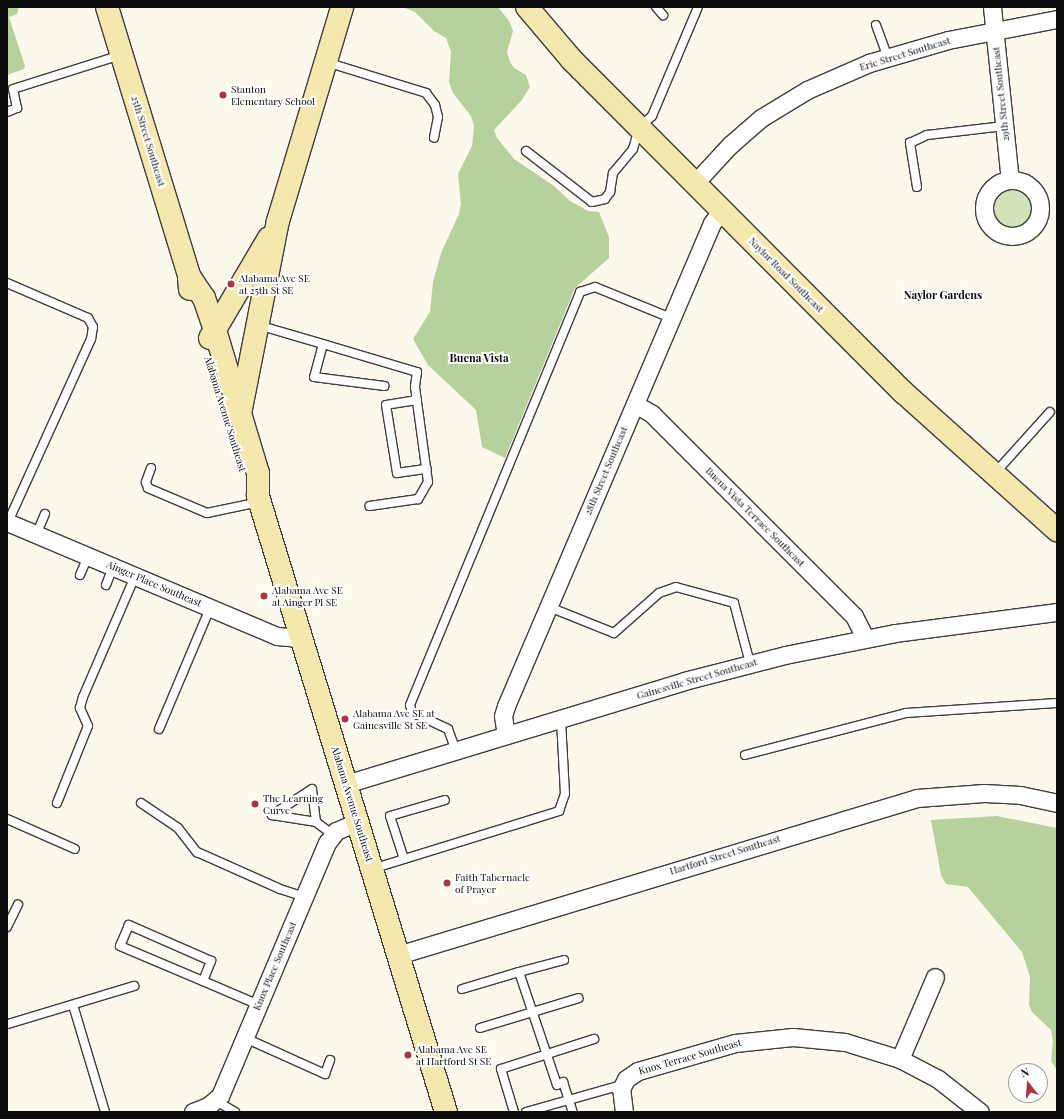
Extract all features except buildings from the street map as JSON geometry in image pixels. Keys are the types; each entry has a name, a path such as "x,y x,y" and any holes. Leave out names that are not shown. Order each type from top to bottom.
{"main road":[{"name":"25th Street Southeast","path":"107,7 189,276 204,298 210,338"},
{"name":"Alabama Avenue Southeast","path":"240,413 278,221 342,7"},
{"name":"Naylor Road Southeast","path":"528,7 572,60 908,397 993,475 1057,530"},
{"name":"Alabama Avenue Southeast","path":"259,499 244,477 210,338 278,221"},
{"name":"Alabama Avenue Southeast","path":"210,338 240,413 258,473 259,499 446,1112"}],"street":[{"name":"29th Street Southeast","path":"992,7 1010,180"},
{"name":"Erie Street Southeast","path":"694,184 730,145 761,118 807,90 888,58 948,40 1057,19"},
{"name":"28th Street Southeast","path":"506,735 503,716 506,706 712,223 721,211"},
{"name":"Buena Vista Terrace Southeast","path":"635,404 652,414 854,616 865,638"},
{"name":"Ainger Place Southeast","path":"7,523 278,636 302,638"},
{"name":"Gainesville Street Southeast","path":"346,784 561,718 750,663 865,638 1057,612"},
{"name":"Hartford Street Southeast","path":"398,955 910,800 984,793 1020,795 1057,803"},
{"path":"332,834 357,822"},
{"name":"Knox Place Southeast","path":"216,1101 226,1085 304,897 332,834"},
{"path":"900,1059 935,977"},
{"name":"Knox Terrace Southeast","path":"622,1085 631,1074 638,1071 735,1043 773,1037 838,1041 900,1059 938,1079 980,1112"},
{"path":"622,1085 623,1108"},
{"path":"194,1112 216,1101"}],"lane":[{"path":"656,7 663,15"},
{"path":"526,151 592,202 605,199 610,192 613,173 633,149 639,128 652,116 698,7"},
{"path":"876,24 888,58"},
{"path":"7,112 17,108 13,89 122,55"},
{"path":"326,62 426,93 434,104 438,117 434,138"},
{"path":"917,187 910,143 927,135 1004,126"},
{"path":"7,283 88,318 93,328 91,339 7,523"},
{"path":"456,751 448,728 412,712 410,705 580,292 595,287 671,318"},
{"path":"257,325 417,372 417,400 428,482 418,499 370,506"},
{"path":"323,344 314,377 384,386"},
{"path":"417,400 386,405 397,473 427,469"},
{"path":"993,475 1050,412"},
{"path":"151,468 146,482 148,488 207,513 234,509 259,499"},
{"path":"36,535 45,514"},
{"path":"80,575 88,556"},
{"path":"106,585 113,567"},
{"path":"57,803 88,726 80,708 82,698 135,576"},
{"path":"549,607 614,633 659,593 676,587 734,603 750,663"},
{"path":"159,729 210,608"},
{"path":"745,755 906,713 1057,703"},
{"path":"372,869 559,811 565,794 561,718"},
{"path":"316,822 312,790 272,815 316,822 332,834"},
{"path":"404,859 390,816 446,800"},
{"path":"141,803 178,828 197,852 280,889 304,897"},
{"path":"7,819 76,849"},
{"path":"7,927 18,904"},
{"path":"203,981 211,961 129,925 120,946 259,1005"},
{"path":"462,989 564,960"},
{"path":"519,972 557,1085 563,1082 573,1112"},
{"path":"8,1024 134,986"},
{"path":"480,1028 579,998"},
{"path":"73,1005 105,1112"},
{"path":"245,1038 324,1074 330,1060"},
{"path":"514,1112 501,1069 594,1039"},
{"path":"526,1112 622,1085"},
{"path":"216,1101 235,1112"}],"green space":[{"path":"7,7 19,7 17,14 9,17 25,66 24,69 7,75"},
{"path":"390,7 498,7 509,21 513,31 507,52 510,62 514,68 526,75 530,87 521,101 494,130 497,138 514,159 554,186 570,201 588,211 599,212 609,237 609,258 575,288 505,458 482,447 476,410 428,365 413,339 430,312 433,282 441,253 459,214 461,204 458,174 472,146 474,126 471,116 453,93 449,82 451,51 446,38 434,31 415,12 405,8"},
{"path":"1008,187 1016,187 1027,193 1033,204 1033,212 1027,223 1016,229 1008,229 997,223 991,212 991,204 997,193"},
{"path":"997,816 1057,828 1057,1070 1051,1061 1053,1041 1051,1030 1032,1012 1029,1005 1030,976 1022,952 968,887 946,884 941,875 931,820"}],"place":[{"name":"Stanton Elementary School","path":"223,95"},
{"name":"Alabama Ave SE at 25th St SE","path":"231,284"},
{"name":"Alabama Ave SE at Ainger Pl SE","path":"264,596"},
{"name":"Alabama Ave SE at Gainesville St SE","path":"345,719"},
{"name":"The Learning Curve","path":"255,804"},
{"name":"Faith Tabernacle of Prayer","path":"447,883"},
{"name":"Alabama Ave SE at Hartford St SE","path":"408,1055"}],"district":[{"name":"Naylor Gardens","path":"943,295"},
{"name":"Buena Vista","path":"479,358"}]}
